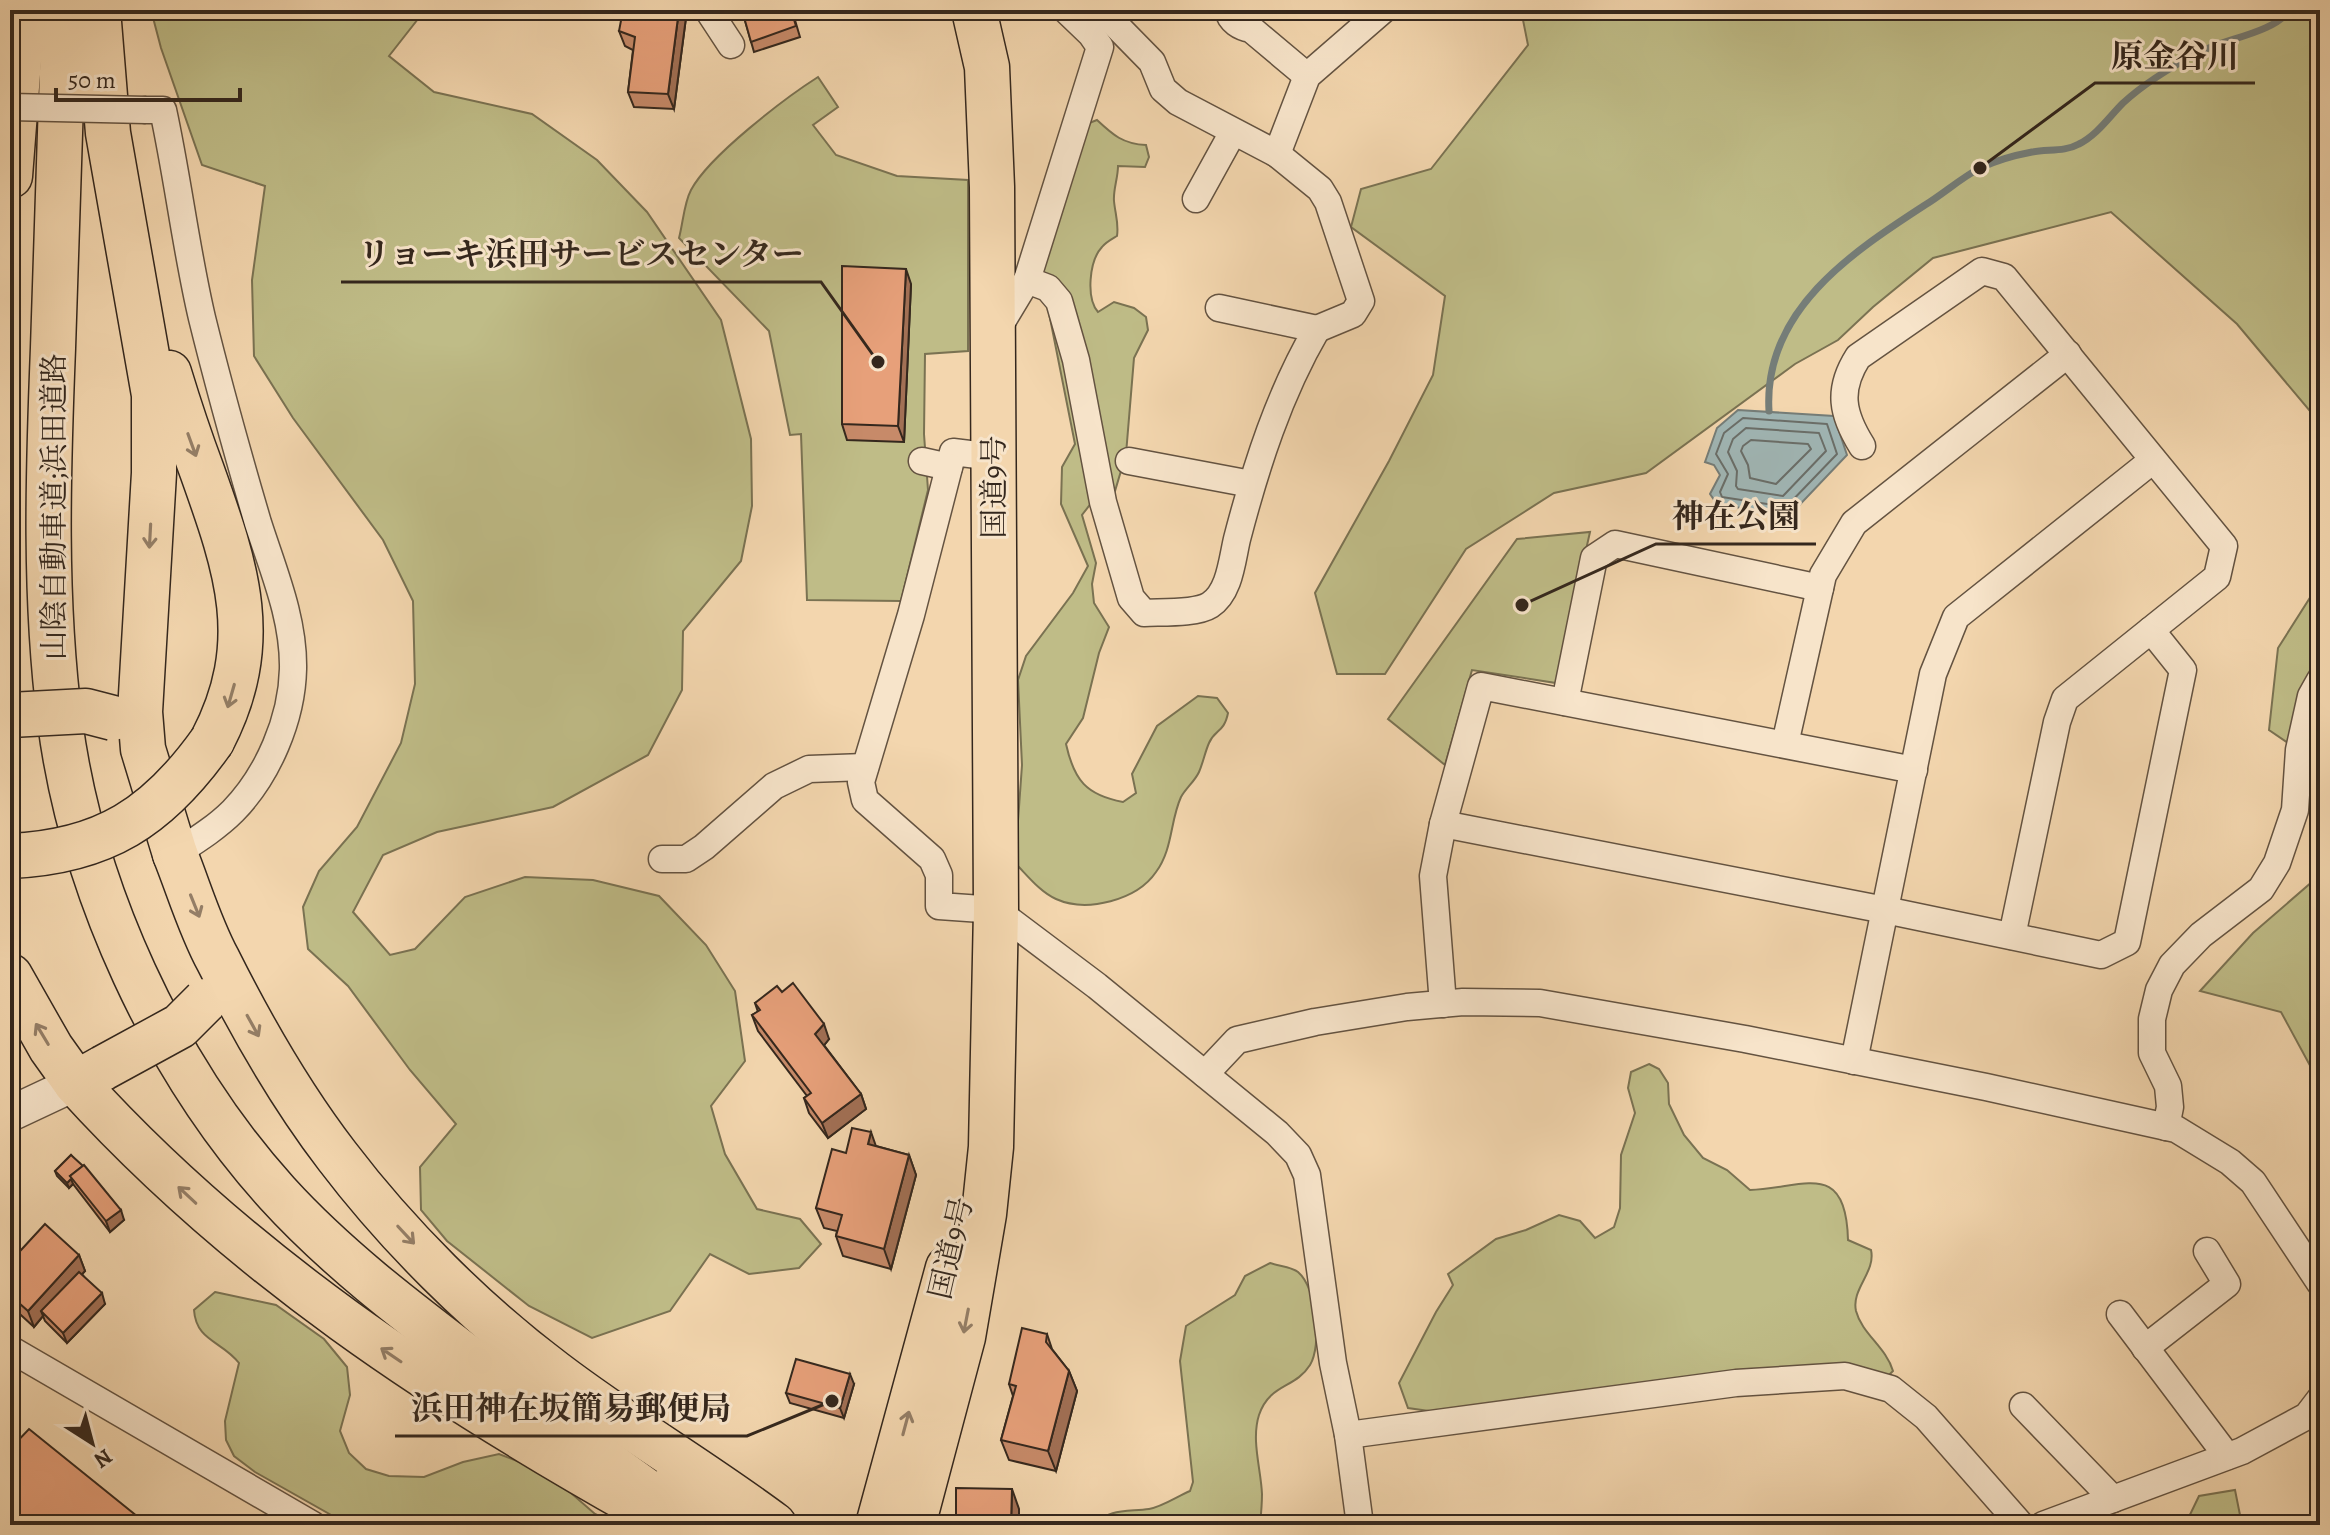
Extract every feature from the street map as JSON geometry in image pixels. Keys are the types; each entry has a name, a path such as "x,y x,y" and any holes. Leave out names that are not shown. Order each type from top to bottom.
{"highway":[{"path":"10,183 23,10"},
{"name":"山陰自動車道;浜田道路","path":"64,10 48,480 48,567 60,725 90,857 139,982 176,1053 227,1132 278,1194 323,1239 417,1319"},
{"path":"98,10 108,133 152,382 155,420 140,712 143,749 175,854 216,957 270,1057 337,1156 449,1281 555,1373 662,1449 730,1506 789,1525"},
{"name":"国道9号","path":"905,1523 963,1337 984,1214 991,1147 996,910 991,178 987,67 974,10"},
{"path":"10,856 75,848 107,837 137,819 166,796 191,770 212,741 227,712 237,678 241,633 236,575 227,540 179,405 121,209"},
{"path":"10,715 86,711 113,718 126,727 143,749"},
{"path":"90,1075 180,1026 205,1001 213,984 216,957"},
{"name":"国道9号","path":"905,1523 894,1467 931,1336 961,1211 977,1113 995,965"},
{"path":"11,978 51,1048 90,1075 205,1212 344,1322 480,1413 674,1525"},
{"path":"417,1319 730,1506 774,1525"},
{"path":"417,1319 592,1452 695,1525"},
{"path":"853,1525 875,1506 894,1467"}],"street":[{"path":"708,10 731,45"},
{"path":"993,336 1027,280 1100,47 1066,10"},
{"path":"1101,10 1152,62 1163,89 1194,112 1277,154 1320,189 1328,202 1361,301 1353,314 1317,329 1219,308"},
{"path":"1228,10 1233,20 1251,29 1307,76"},
{"path":"1277,154 1307,76 1383,10"},
{"path":"10,107 163,110 202,316 291,632 293,671 287,710 276,747 234,809 207,833 175,854"},
{"path":"1196,199 1233,132"},
{"path":"1862,446 1847,423 1844,402 1846,375 1858,357 1982,271 2004,277 2224,546 2217,577 2065,699 2057,722 2012,936"},
{"path":"1027,280 1048,288 1059,301 1076,360 1103,502 1131,598 1144,613 1200,609 1211,605 1224,591 1251,484 1271,426 1293,381 1299,360 1317,329"},
{"path":"1785,744 1823,575 1854,523 2068,354"},
{"path":"994,457 953,452 911,615 861,782 865,800 932,859 939,875 939,906 996,910 1097,986 1277,1133 1298,1155 1307,1175 1333,1363 1348,1435 1360,1525"},
{"path":"1854,1061 1933,674 1956,617 2153,460"},
{"path":"922,461 949,467"},
{"path":"1129,461 1251,484"},
{"path":"1565,702 1594,558 1615,544 1820,588"},
{"path":"1443,824 2101,955 2127,942 2183,670 2151,630"},
{"path":"2166,1127 2170,1107 2168,1086 2152,1053 2152,1019 2159,990 2172,965 2201,935 2261,889 2277,863 2295,810 2299,750 2311,696 2320,680"},
{"path":"1443,1004 1433,876 1443,824 1481,686 1914,770"},
{"path":"662,859 686,859 774,786 809,769 865,767"},
{"path":"1205,1074 1237,1040 1315,1022 1443,1004 1540,1003 1854,1061 2176,1129 2230,1162 2253,1182 2320,1283"},
{"path":"10,1114 90,1075"},
{"path":"2145,1348 2227,1284 2207,1251"},
{"path":"2120,1314 2227,1456"},
{"path":"10,1349 313,1525"},
{"path":"1348,1435 1736,1383 1845,1376 1891,1389 1926,1417 2021,1525"},
{"path":"2043,1525 2227,1456 2294,1424 2307,1416 2320,1399"},
{"path":"2023,1406 2113,1499"}],"shaded area":[{"path":"151,10 425,10 389,56 434,92 532,114 597,160 647,212 721,320 751,439 752,506 741,561 683,631 682,690 648,755 553,807 437,832 383,855 353,912 390,955 415,949 465,897 525,877 593,880 659,896 706,945 735,991 745,1061 711,1106 725,1154 757,1209 800,1219 821,1244 799,1268 749,1274 710,1254 670,1311 592,1338 529,1306 447,1241 421,1210 420,1167 456,1124 410,1070 348,986 308,949 303,907 319,871 357,827 401,743 415,684 413,601 383,540 293,418 254,356 252,280 265,186 202,165"},
{"path":"1521,10 2320,10 2320,423 2237,324 2111,212 1933,258 1838,340 1795,364 1646,473 1554,493 1466,549 1385,674 1337,674 1315,593 1433,375 1445,296 1351,227 1361,189 1431,169 1528,45"},
{"path":"818,77 838,107 813,125 836,155 897,176 968,180 968,351 925,354 924,434 928,490 901,601 807,600 801,434 790,435 769,331 679,238 689,195 700,176 749,129"},
{"path":"1097,120 1119,138 1146,145 1149,157 1145,167 1118,166 1114,197 1117,236 1104,245 1094,261 1092,298 1098,312 1114,302 1134,308 1146,317 1148,330 1134,358 1126,454 1115,491 1092,502 1082,515 1096,563 1092,584 1094,603 1109,627 1099,653 1083,718 1066,744 1073,767 1084,784 1100,795 1123,802 1136,793 1132,774 1157,726 1198,696 1217,698 1228,713 1224,724 1209,743 1197,775 1181,797 1166,854 1156,872 1148,882 1124,897 1082,905 1050,896 1015,863 1022,765 1018,680 1026,656 1073,593 1088,566 1061,504 1062,467 1075,444 1047,303 1035,277 1084,125"},
{"path":"1590,532 1556,683 1472,670 1445,765 1388,719 1517,539"},
{"path":"2320,582 2320,765 2269,730 2278,648"},
{"path":"2320,875 2320,1084 2281,1012 2200,991 2253,933"},
{"path":"1649,1064 1659,1069 1668,1083 1669,1104 1684,1135 1703,1158 1727,1170 1750,1190 1818,1184 1830,1188 1839,1198 1848,1240 1871,1250 1870,1266 1855,1303 1856,1311 1863,1327 1890,1362 1893,1371 1887,1377 1436,1412 1408,1408 1399,1383 1453,1285 1448,1274 1496,1239 1559,1215 1580,1221 1595,1238 1614,1227 1620,1208 1621,1155 1635,1113 1628,1088 1631,1072"},
{"path":"1270,1263 1298,1272 1310,1290 1316,1317 1316,1344 1314,1356 1304,1373 1276,1391 1259,1415 1256,1434 1262,1494 1260,1525 1095,1525 1113,1513 1154,1508 1190,1491 1193,1482 1180,1361 1186,1326 1235,1295 1245,1276"},
{"path":"215,1292 276,1305 324,1339 347,1367 350,1395 340,1431 349,1453 366,1469 389,1476 424,1477 463,1462 499,1454 548,1473 595,1514 619,1525 349,1525 255,1472 234,1456 226,1440 225,1421 239,1363 205,1335 196,1320 194,1310"},
{"path":"2235,1490 2242,1525 2185,1525 2199,1496"}],"water":[{"path":"1738,410 1834,416 1847,455 1789,516 1717,504 1710,494 1720,475 1714,465 1705,462 1717,428"}],"building":[{"path":"623,10 679,10 668,94 628,92 635,37 619,31"},
{"path":"742,10 791,10 796,26 751,42"},
{"path":"842,266 906,269 898,426 842,424"},
{"path":"793,983 824,1024 815,1034 861,1094 822,1123 804,1098 811,1093 752,1015 760,1010 755,1003 777,986 782,992"},
{"path":"852,1128 871,1132 868,1144 909,1155 884,1249 836,1236 842,1215 816,1208 832,1149 846,1153"},
{"path":"71,1155 83,1166 70,1176 72,1178 67,1183 55,1171"},
{"path":"84,1165 121,1210 106,1221 70,1176"},
{"path":"45,1224 79,1255 28,1311 10,1295 10,1262"},
{"path":"79,1272 102,1293 63,1333 41,1311"},
{"path":"1022,1328 1047,1334 1046,1342 1069,1371 1048,1451 1001,1440 1016,1386 1009,1384"},
{"path":"796,1359 850,1374 840,1408 786,1393"},
{"path":"29,1429 148,1525 10,1525 10,1449"},
{"path":"956,1488 1012,1489 1011,1525 956,1525"}],"waterway":[{"path":"1769,411 1771,375 1780,343 1796,315 1817,288 1869,243 1980,168 2019,155 2074,147 2097,131 2123,103 2159,75 2209,48 2272,25 2290,10"}],"place":[{"name":"原金谷川","path":"1980,168"},
{"name":"リョーキ浜田サービスセンター","path":"878,362"},
{"name":"神在公園","path":"1522,605"},
{"name":"浜田神在坂簡易郵便局","path":"832,1401"}]}
